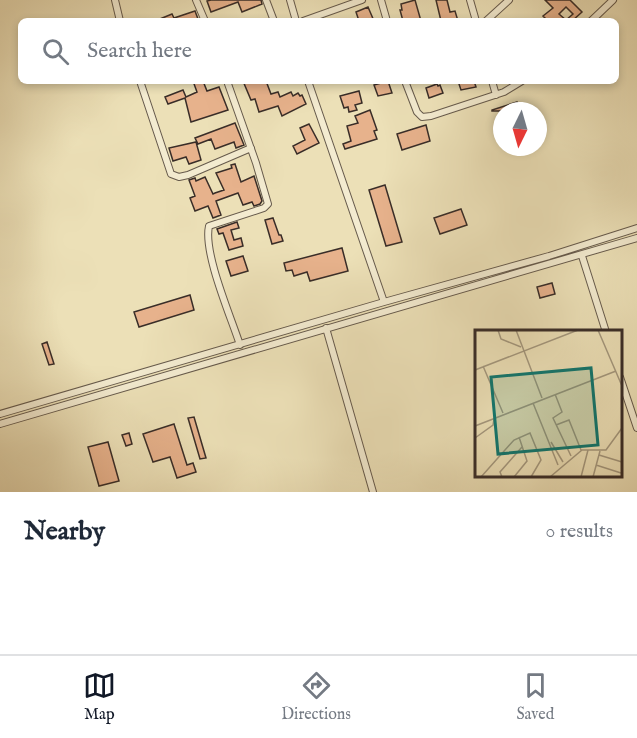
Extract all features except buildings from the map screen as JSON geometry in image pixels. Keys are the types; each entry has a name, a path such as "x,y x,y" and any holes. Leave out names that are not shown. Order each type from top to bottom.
{"street":[{"path":"115,0 119,18"},
{"path":"196,0 204,18"},
{"path":"266,0 273,18"},
{"path":"290,0 295,18"},
{"path":"311,18 362,0"},
{"path":"381,0 386,18"},
{"path":"470,0 475,18"},
{"path":"489,18 509,0"},
{"path":"594,18 613,0"},
{"path":"141,84 171,174 179,177 188,175 251,148"},
{"path":"228,84 268,204 264,208 209,226 208,244 240,345"},
{"path":"309,84 384,302"},
{"path":"406,84 417,112 422,117 496,95 517,84"},
{"path":"493,84 496,95"},
{"path":"0,414 637,228"},
{"path":"0,424 326,328 582,256 637,238"},
{"path":"582,256 605,330"},
{"path":"326,328 373,492"},
{"path":"622,380 637,428"}]}
